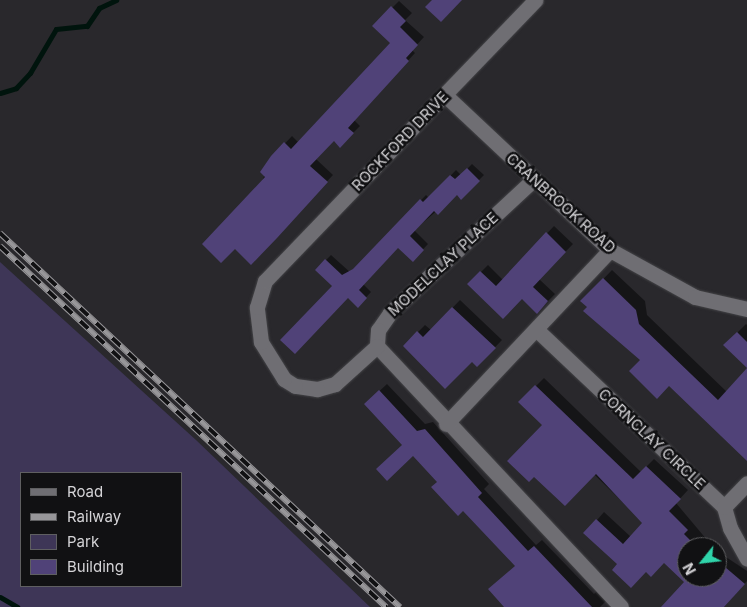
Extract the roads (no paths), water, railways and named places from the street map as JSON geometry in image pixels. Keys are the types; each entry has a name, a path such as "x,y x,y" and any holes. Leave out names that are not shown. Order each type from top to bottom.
{"street":[{"name":"ROCKFORD DRIVE","path":"377,346 335,384 317,389 295,386 284,379 261,342 257,307 265,280 535,0"},
{"name":"CRANBROOK ROAD","path":"445,95 610,250 695,297 747,309"},
{"name":"MODELCLAY PLACE","path":"377,346 378,330 390,314 534,179"},
{"path":"446,424 538,331 610,250"},
{"name":"CORNCLAY CIRCLE","path":"538,331 724,507 730,528 747,559"},
{"path":"377,346 446,424 621,607"},
{"path":"724,507 747,483"}],"waterway":[{"path":"0,93 16,88 30,73 56,29 87,26 99,8 116,0"},
{"path":"0,597 17,607"}],"railway":[{"path":"0,233 400,607"},
{"path":"0,246 386,607"}]}
